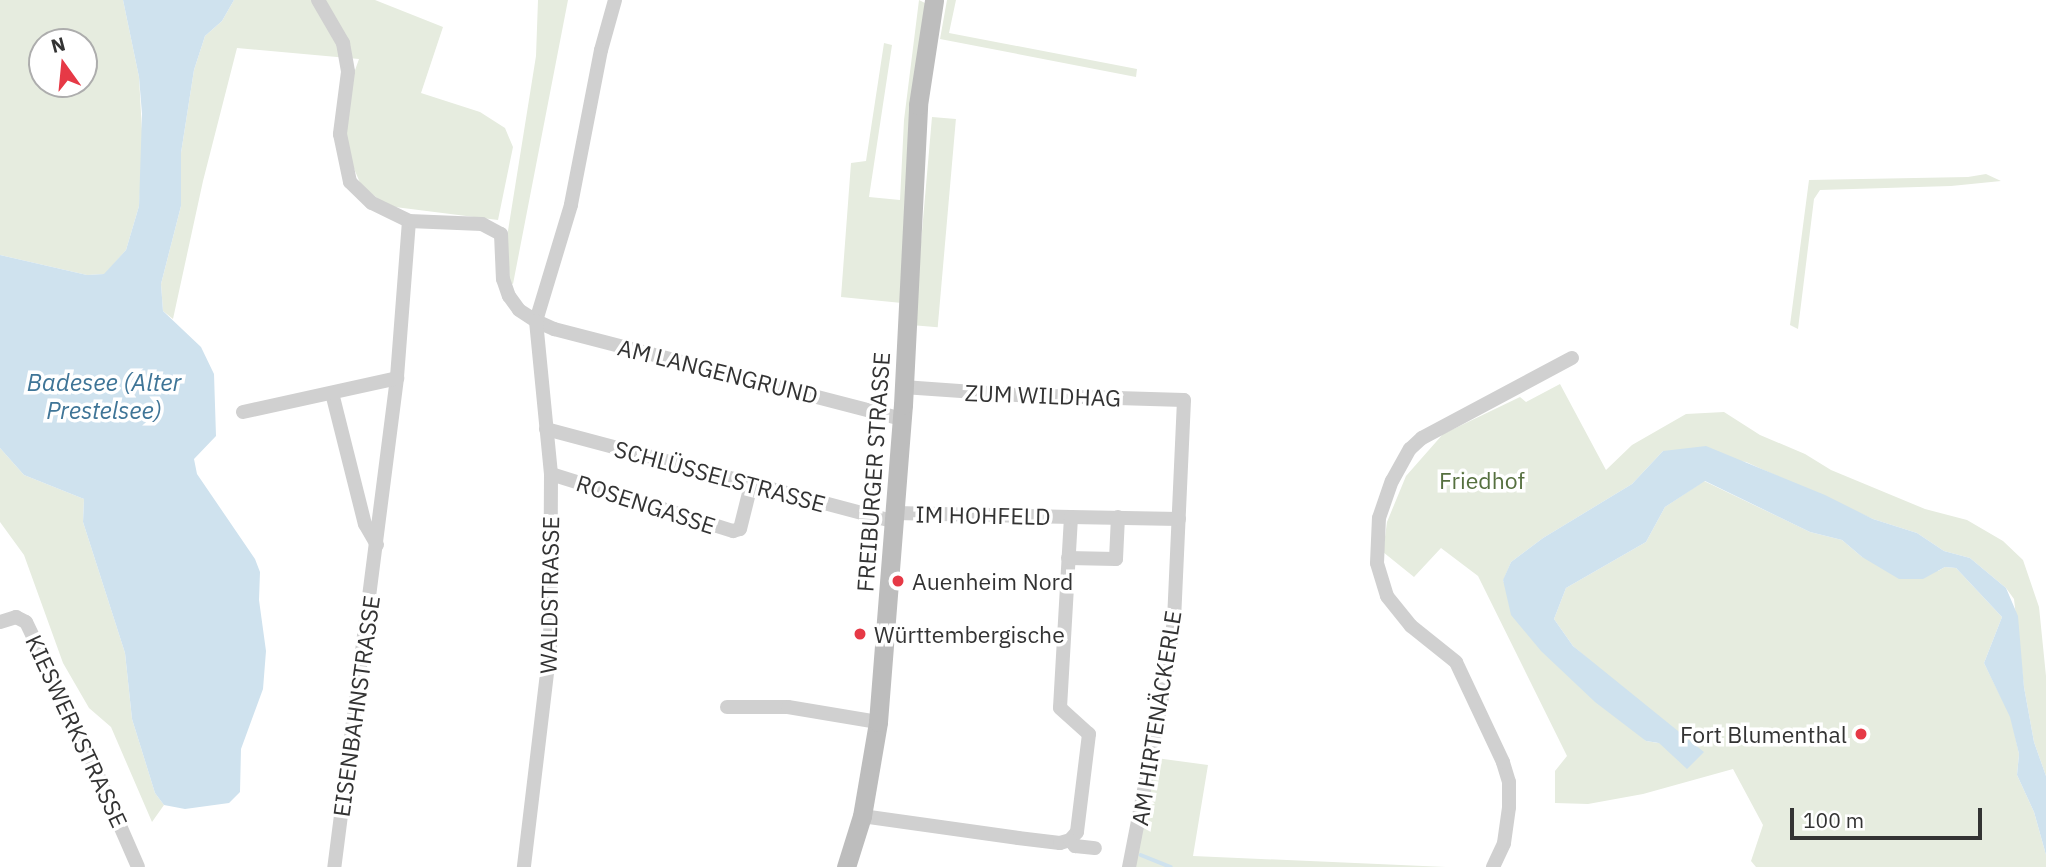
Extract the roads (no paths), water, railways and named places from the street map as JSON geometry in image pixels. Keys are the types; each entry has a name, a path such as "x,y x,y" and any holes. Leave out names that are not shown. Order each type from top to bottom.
{"street":[{"path":"318,0 343,43 348,72 340,134 350,182 372,204 409,220 482,224 501,234 503,279 509,296 519,310 536,321"},
{"name":"WALDSTRASSE","path":"524,867 550,666 551,474 536,321 571,205 601,50 615,0"},
{"name":"FREIBURGER STRASSE","path":"846,867 862,816 878,722 902,419 918,105 934,0"},
{"name":"EISENBAHNSTRASSE","path":"334,867 397,377 409,220"},
{"name":"AM LANGENGRUND","path":"536,321 554,329 902,419"},
{"path":"1493,867 1504,843 1509,807 1509,782 1503,762 1456,662 1412,626 1388,596 1377,563 1379,518 1396,473 1410,449 1422,438 1572,358"},
{"path":"243,412 397,377"},
{"name":"ZUM WILDHAG","path":"903,387 1016,395 1184,400"},
{"path":"332,393 365,524 377,545"},
{"name":"AM HIRTENÄCKERLE","path":"1129,867 1166,677 1174,620 1184,400"},
{"name":"SCHLÜSSELSTRASSE","path":"546,429 751,485 895,517"},
{"name":"ROSENGASSE","path":"551,474 733,531 740,528 751,485"},
{"name":"IM HOHFELD","path":"895,517 1179,519"},
{"name":"IM HOHFELD","path":"1070,517 1060,708 1089,734 1077,832 1070,840"},
{"name":"IM HOHFELD","path":"1068,558 1116,559 1118,517"},
{"name":"KIESWERKSTRASSE","path":"0,622 16,617 26,622 83,741 138,867"},
{"path":"727,707 788,707 878,722"},
{"path":"862,816 1060,843 1070,840 1075,846 1096,848"}],"water":[{"name":"Badesee (Alter Prestelsee)","path":"123,0 234,0 222,21 205,36 194,70 181,153 181,206 161,284 163,311 201,347 214,374 216,436 194,459 197,474 255,559 260,572 259,600 266,651 263,689 241,749 240,792 229,803 185,809 164,805 155,793 132,719 125,653 83,522 84,499 24,475 0,448 0,255 87,275 104,274 126,250 139,206 142,114 139,77"},
{"path":"1706,446 1825,495 1873,519 1917,533 1944,551 1970,558 2006,588 2018,616 2024,687 2034,742 2046,776 2046,855 2034,812 2017,775 2019,754 2010,717 1984,663 2002,617 1956,568 1945,567 1923,579 1899,579 1862,557 1842,540 1810,532 1705,481 1665,507 1646,542 1566,588 1554,619 1573,646 1704,752 1687,769 1659,743 1646,741 1595,702 1541,651 1511,615 1503,580 1511,562 1543,538 1632,484 1663,451"}],"waterway":[{"path":"1141,855 1171,867"}],"place":[{"name":"Auenheim Nord","path":"898,581"},
{"name":"Württembergische","path":"860,634"},
{"name":"Fort Blumenthal","path":"1861,734"}],"park label":[{"name":"Friedhof","path":"1482,480"}]}
